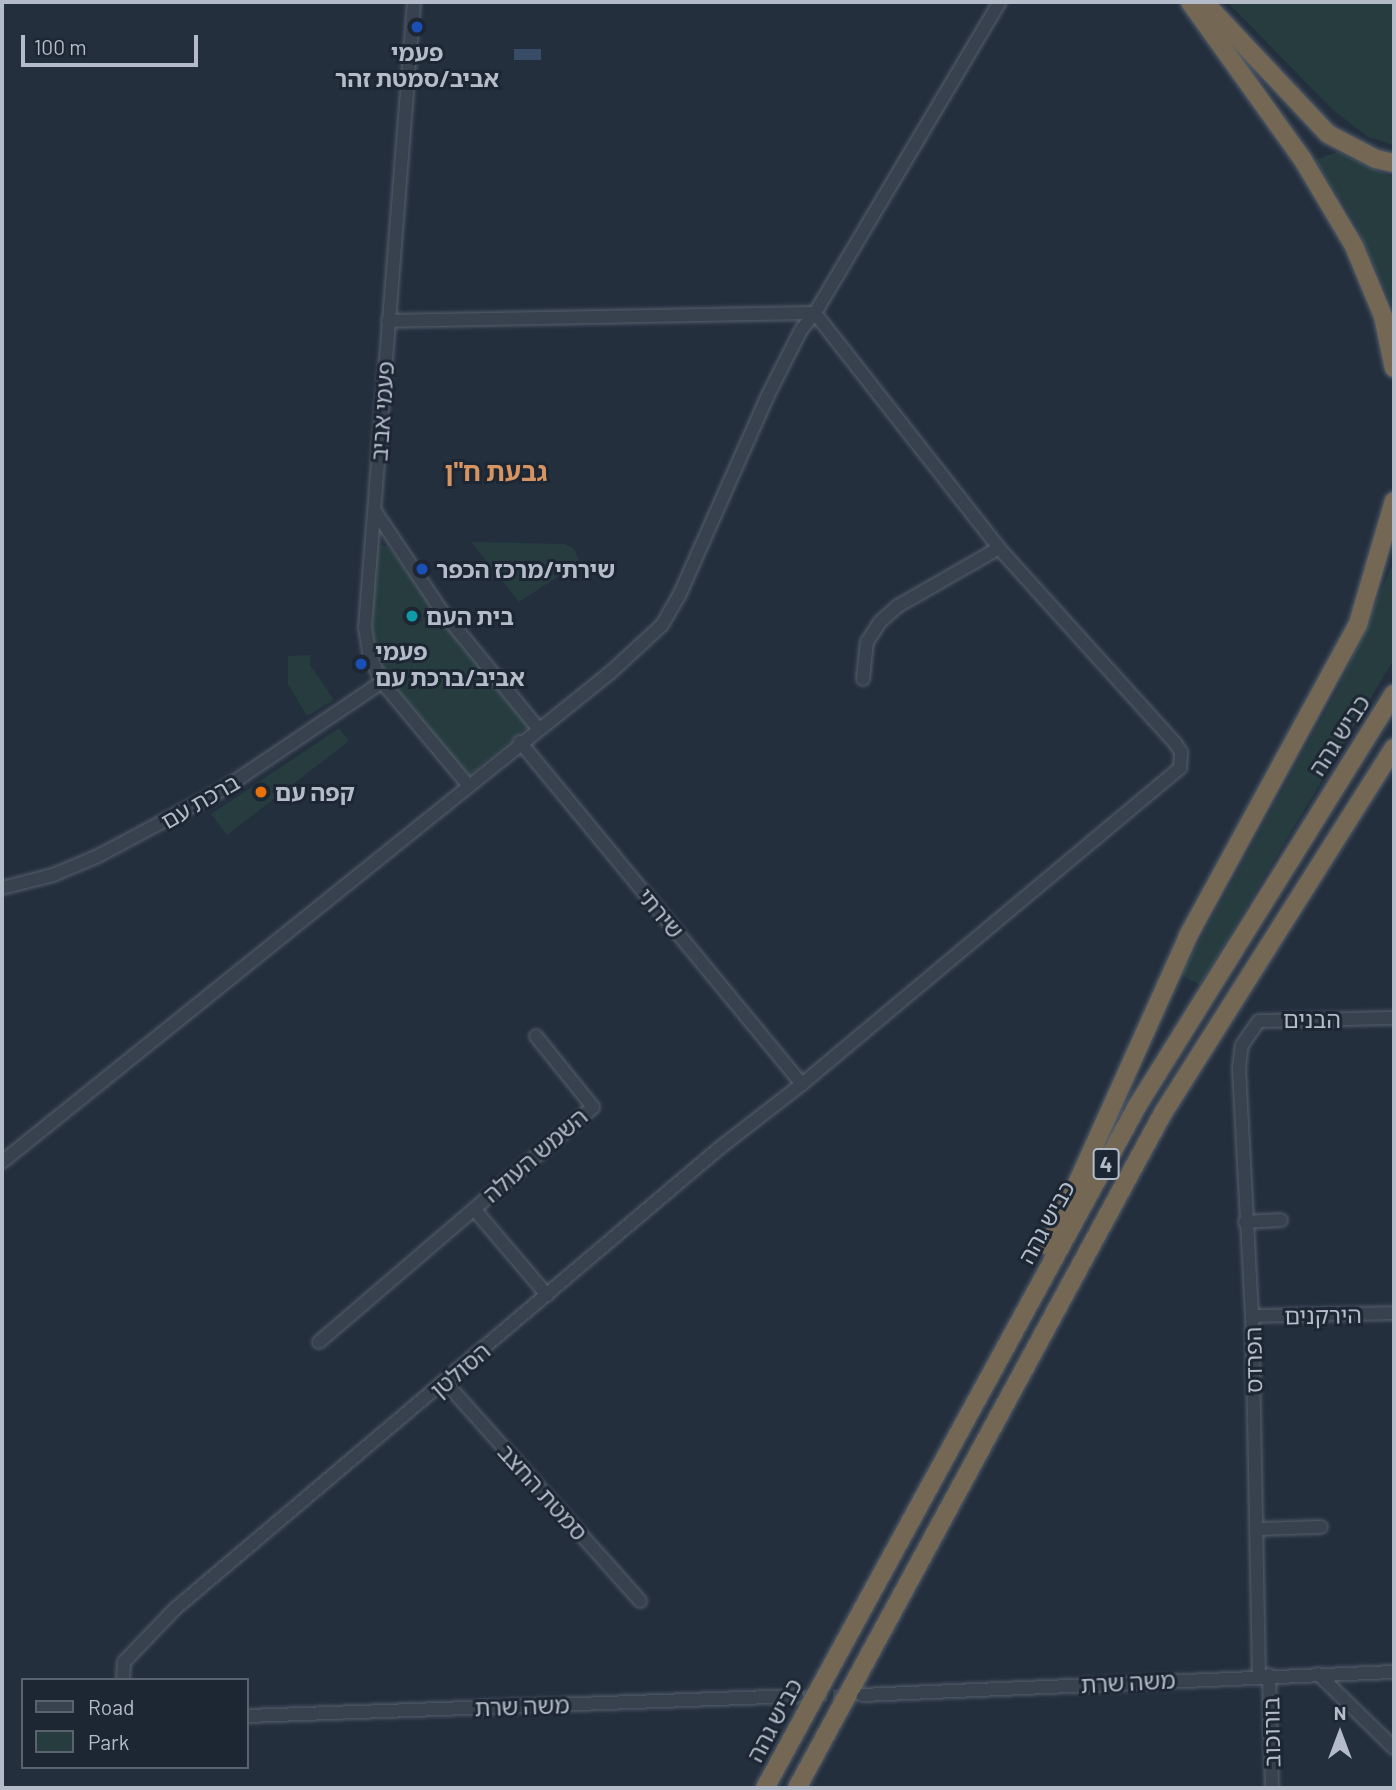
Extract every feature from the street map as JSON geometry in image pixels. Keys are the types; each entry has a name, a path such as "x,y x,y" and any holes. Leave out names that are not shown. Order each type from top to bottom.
{"highway":[{"path":"1190,2 1303,160 1354,246 1383,316 1394,368"},
{"path":"1205,2 1328,134 1364,154 1394,163"},
{"path":"997,1362 1188,936 1357,624 1394,501"},
{"name":"כביש גהה","path":"765,1788 1139,1103 1394,694"},
{"name":"4","path":"797,1788 1163,1113 1394,748"}],"street":[{"name":"פעמי אביב","path":"414,2 375,511 366,575 365,627 370,657 382,682 468,785"},
{"path":"2,1162 538,728 611,672 671,611 766,397 801,330 815,313 1000,2"},
{"path":"388,321 815,313"},
{"path":"815,313 999,548 898,606 880,622 867,642 863,679"},
{"path":"375,511 448,619 538,728"},
{"name":"הסולטן","path":"123,1678 124,1662 176,1608 446,1383 722,1146 802,1084 1180,768 1181,752 1175,743 999,548"},
{"name":"ברכת עם","path":"2,888 53,875 98,856 222,790 382,682"},
{"name":"שירתי","path":"520,743 802,1084"},
{"name":"הבנים","path":"1242,1045 1259,1021 1394,1018"},
{"name":"השמש העולה","path":"319,1342 593,1107 536,1036"},
{"name":"הפרדס","path":"1242,1045 1239,1068 1252,1316 1257,1529 1264,1675"},
{"name":"השמש העולה","path":"474,1209 547,1295"},
{"path":"1245,1222 1281,1220"},
{"name":"הירקנים","path":"1252,1316 1394,1313"},
{"name":"סמטת החצב","path":"446,1383 640,1601"},
{"path":"1257,1529 1321,1527"},
{"name":"משה שרת","path":"862,1695 1264,1675 1394,1672"},
{"path":"1318,1674 1394,1748"},
{"name":"בורוכוב","path":"1264,1675 1272,1788"},
{"name":"משה שרת","path":"248,1716 797,1696"}],"green space":[{"path":"1227,2 1394,2 1394,145 1368,137 1333,110"},
{"path":"1337,152 1394,178 1394,310 1355,222 1315,160"},
{"path":"471,542 564,544 573,548 580,562 519,602"},
{"path":"380,545 388,546 528,727 467,777 388,678 373,645 371,603 374,551"},
{"path":"1394,561 1394,659 1200,985 1181,975 1340,685"},
{"path":"311,655 310,665 334,700 307,716 288,684 288,656"},
{"path":"339,728 349,741 227,835 211,814"}],"water":[{"path":"514,49 541,49 541,60 514,60"}],"tunnel":[{"path":"797,1696 853,1695"}],"place":[{"name":"פעמי אביב/סמטת זהר","path":"417,27"},
{"name":"שירתי/מרכז הכפר","path":"422,569"},
{"name":"בית העם","path":"412,616"},
{"name":"פעמי אביב/ברכת עם","path":"361,664"},
{"name":"קפה עם","path":"261,792"}],"district":[{"name":"גבעת ח\"ן","path":"496,471"}]}
